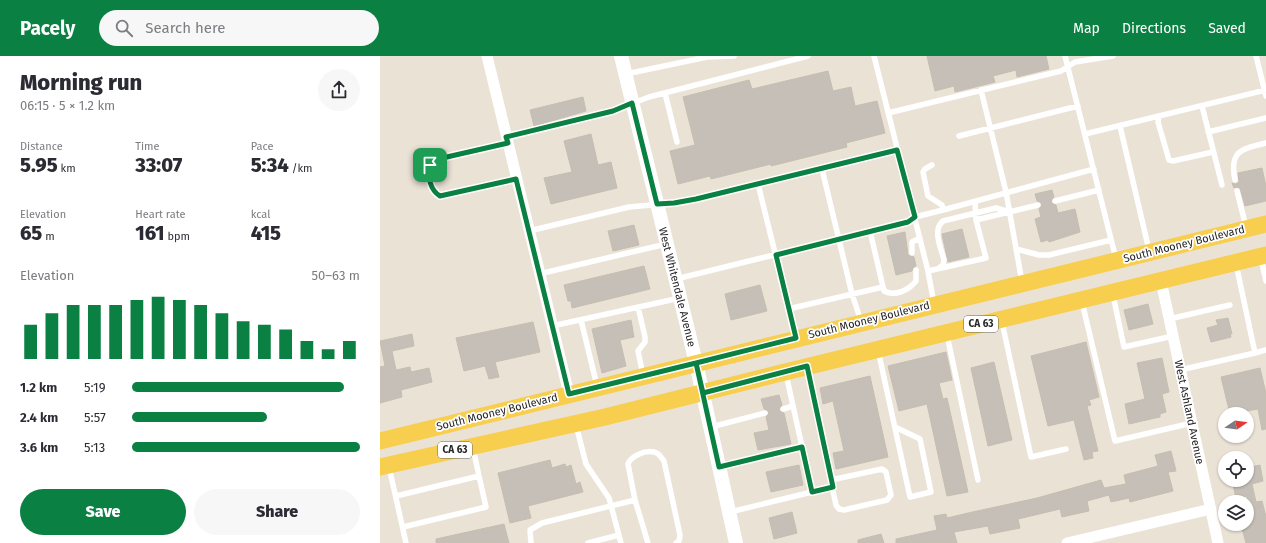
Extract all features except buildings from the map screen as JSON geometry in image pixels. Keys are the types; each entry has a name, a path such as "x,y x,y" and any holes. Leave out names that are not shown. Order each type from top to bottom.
{"main road":[{"name":"South Mooney Boulevard","path":"380,441 934,304 1266,224"},
{"name":"CA 63","path":"384,466 576,424 807,366 1263,256"}],"street":[{"path":"487,56 569,394"},
{"name":"West Whitendale Avenue","path":"621,56 696,363 736,543"},
{"name":"West Ashland Avenue","path":"1161,281 1218,543"},
{"path":"1067,543 1078,542 1210,509"}],"lane":[{"path":"625,74 708,56 734,56"},
{"path":"516,179 440,196 436,193 430,182 428,169 433,161 613,111 632,103 665,93 808,56"},
{"path":"874,56 915,217 934,304"},
{"path":"1065,56 1116,260"},
{"path":"888,113 1061,71 1075,62 1113,56"},
{"path":"1085,134 1266,92 1256,56"},
{"path":"981,90 1006,192 1022,283"},
{"path":"665,93 677,142"},
{"path":"959,136 1078,106"},
{"path":"1202,106 1213,152 1216,155 1222,185"},
{"path":"1159,116 1158,122 1168,160 1174,161 1213,152"},
{"path":"1208,132 1266,118"},
{"path":"1120,126 1150,253"},
{"path":"1235,180 1232,167 1238,153 1244,148 1266,143"},
{"path":"529,231 630,206 674,203 897,150"},
{"path":"932,165 923,172 928,196 943,208"},
{"path":"822,169 852,294 862,322"},
{"path":"675,279 908,222 915,217 943,208 995,198 1006,192 1094,169"},
{"path":"758,184 796,338"},
{"path":"1055,201 1099,190"},
{"path":"1237,191 1246,228"},
{"path":"928,271 939,268 948,268 986,258 976,216 975,203"},
{"path":"939,268 943,265 944,260 937,230 938,225 943,221 976,216 996,208 1010,212 1038,205"},
{"path":"870,231 884,291 892,294 907,289 916,281 916,270"},
{"path":"912,253 912,242 920,238"},
{"path":"1016,249 1039,255 1049,255 1111,240"},
{"path":"539,274 667,244"},
{"path":"1263,256 1266,281"},
{"path":"1236,262 1254,353"},
{"path":"788,309 883,287"},
{"path":"1113,292 1124,347 1173,336"},
{"path":"552,326 680,298"},
{"path":"1081,300 1115,441 1192,423"},
{"path":"1169,319 1230,305"},
{"path":"638,307 645,337 645,342 638,351 643,377"},
{"path":"1002,319 1031,458 1066,449"},
{"path":"581,320 598,388"},
{"path":"947,332 978,480"},
{"path":"878,349 910,496 931,492 920,439 895,427"},
{"path":"1180,370 1266,350"},
{"path":"807,366 836,506 842,510 887,500 891,495 886,472 882,469 831,480"},
{"path":"785,372 812,492"},
{"path":"783,409 792,406"},
{"path":"710,427 765,413"},
{"path":"576,424 586,464 609,498 621,543"},
{"path":"403,527 486,507 472,446"},
{"path":"719,467 802,447"},
{"path":"648,543 635,500 628,464 635,456 654,452 660,455 664,461 680,535 679,541 676,543"},
{"path":"384,466 396,496 406,543"},
{"path":"396,496 479,476"},
{"path":"729,512 833,487"},
{"path":"530,543 530,530 535,526 635,500"},
{"path":"588,543 619,535"}],"route":[{"path":"430,165 428,169 432,188 440,196 516,179 569,394 696,363 703,393 807,366 833,487 812,492 802,447 719,467 696,363 796,338 776,255 908,222 915,217 897,150 696,199 657,204 632,103 613,111 506,137 508,143 438,159 433,161 430,165"}]}
